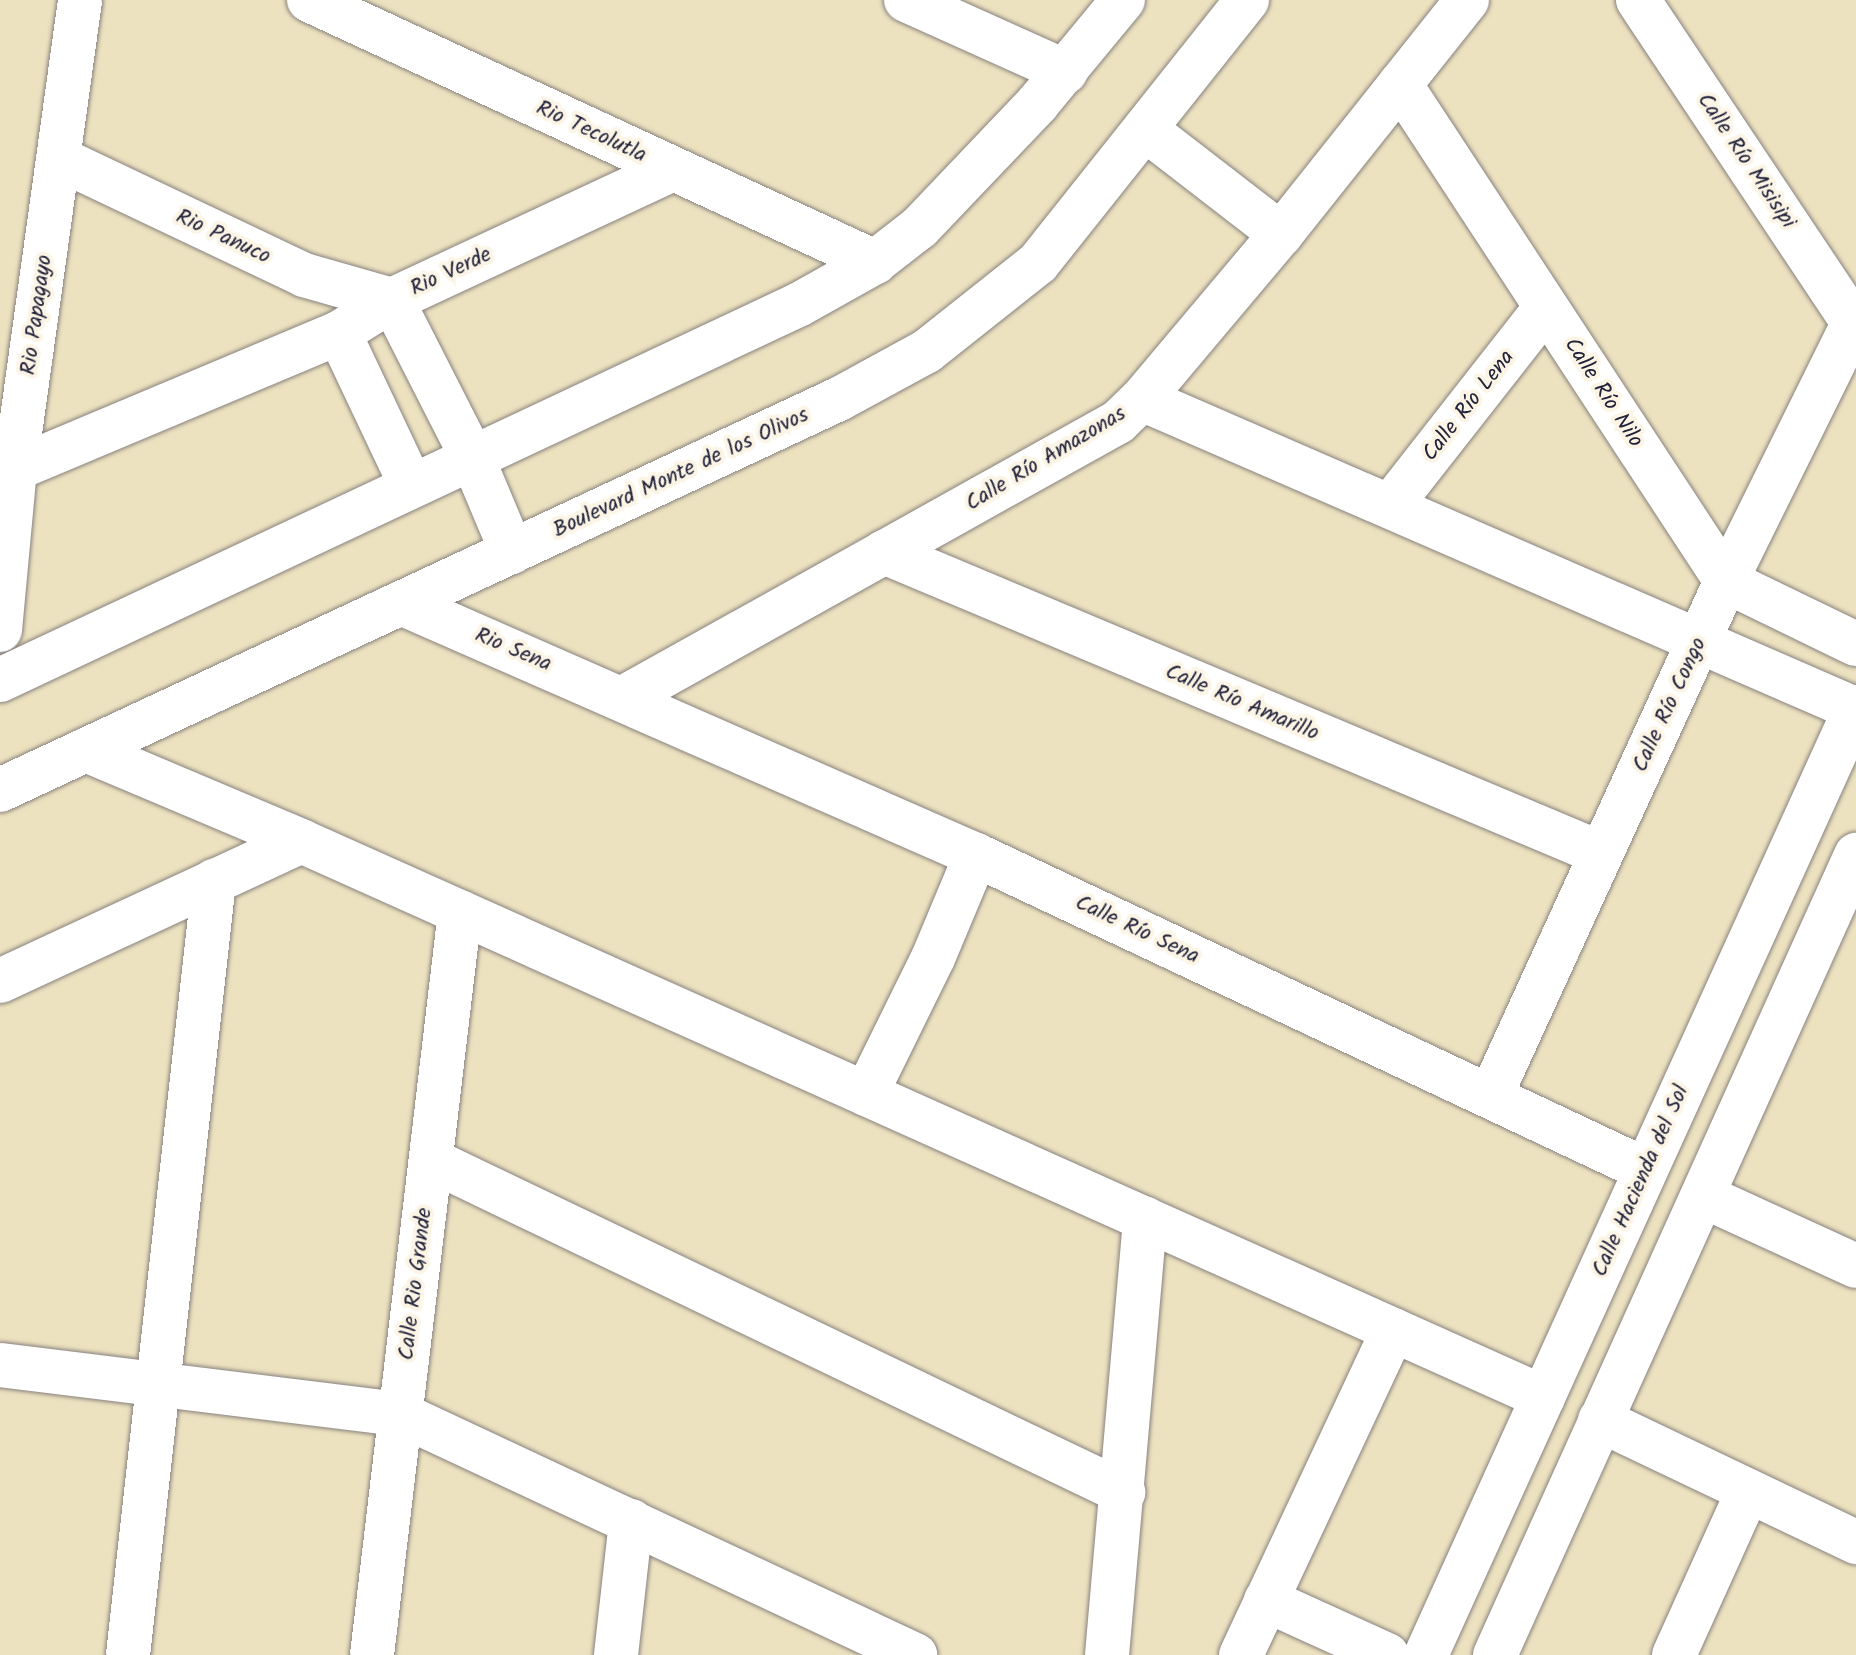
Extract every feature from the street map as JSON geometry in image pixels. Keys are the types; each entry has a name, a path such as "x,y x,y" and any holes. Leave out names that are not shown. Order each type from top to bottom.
{"street":[{"name":"Rio Papagayo","path":"0,630 15,469 80,0"},
{"name":"Rio Tecolutla","path":"309,0 875,262"},
{"path":"909,0 1066,72"},
{"path":"0,680 800,304 875,262 920,227 1066,72 1123,0"},
{"name":"Boulevard Monte de los Olivos","path":"0,790 839,399 927,351 1038,263 1247,0"},
{"name":"Calle Río Amazonas","path":"625,697 1118,422 1142,399 1281,234 1467,0"},
{"name":"Calle Río Misisipi","path":"1638,0 1855,320"},
{"name":"Calle Río Nilo","path":"1400,84 1726,581"},
{"path":"1145,129 1281,234"},
{"name":"Rio Panuco","path":"60,159 304,275 392,300"},
{"name":"Rio Verde","path":"512,552 472,460 392,300 671,170"},
{"path":"15,469 339,333 392,300"},
{"name":"Calle Río Lena","path":"1391,505 1546,307"},
{"name":"Calle Río Congo","path":"1491,1095 1726,581 1855,320"},
{"path":"339,333 411,485"},
{"path":"1142,399 1856,708"},
{"name":"Calle Río Amarillo","path":"884,552 1600,853"},
{"path":"1726,581 1856,644"},
{"name":"Rio Sena","path":"401,603 625,697"},
{"name":"Calle Río Sena","path":"625,697 976,855 1646,1170"},
{"name":"Calle Hacienda del Sol","path":"1426,1655 1856,708"},
{"path":"86,750 301,841 1543,1397"},
{"path":"1809,809 1856,841"},
{"path":"0,981 301,841"},
{"path":"866,1094 933,958 976,855"},
{"path":"1495,1655 1856,855"},
{"path":"128,1655 214,881"},
{"name":"Calle Rio Grande","path":"372,1655 460,912"},
{"path":"431,1160 1123,1492"},
{"path":"1703,1196 1853,1259"},
{"path":"1107,1655 1145,1219"},
{"path":"1241,1655 1393,1330"},
{"path":"0,1365 400,1414 631,1521 857,1642 915,1655"},
{"path":"1600,1420 1856,1542"},
{"path":"1674,1655 1748,1491"},
{"path":"1499,1492 1556,1519"},
{"path":"616,1655 631,1521"},
{"path":"1266,1600 1387,1655"}]}
